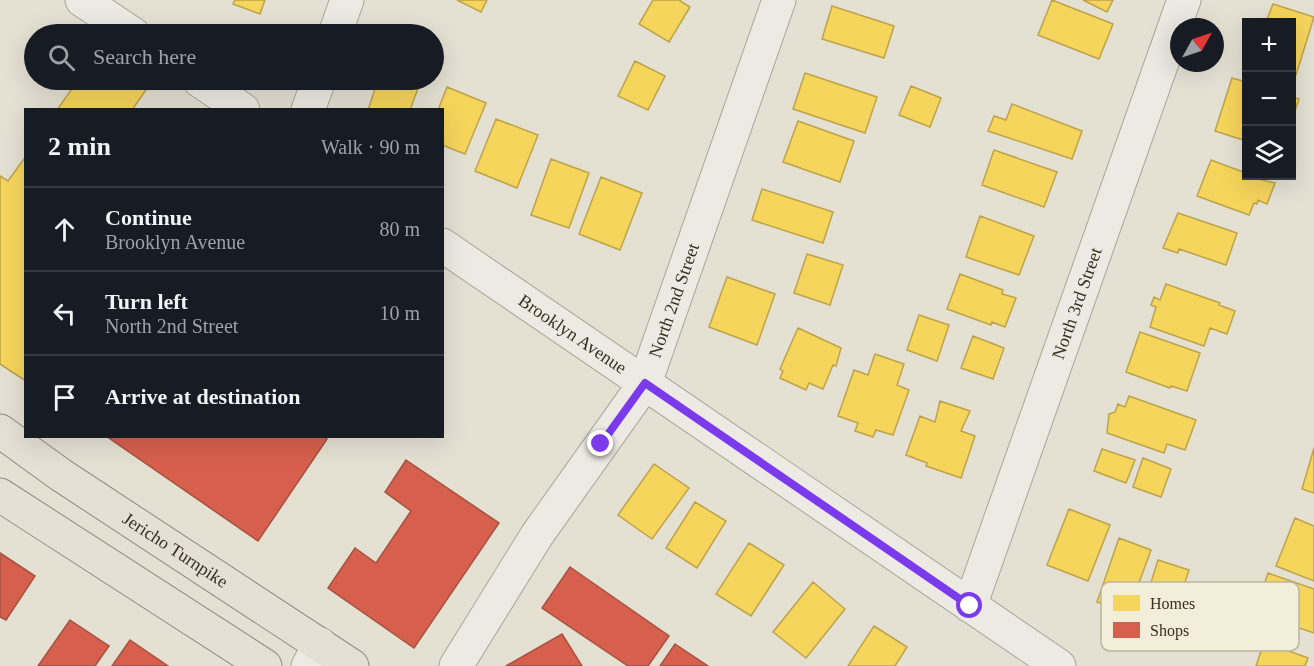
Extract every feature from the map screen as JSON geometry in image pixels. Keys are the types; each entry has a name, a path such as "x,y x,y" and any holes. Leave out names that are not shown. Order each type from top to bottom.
{"main road":[{"name":"Jericho Turnpike","path":"0,431 314,655 352,666"},
{"path":"0,495 265,666"}],"street":[{"path":"82,0 118,24"},
{"path":"339,24 347,0"},
{"name":"North 2nd Street","path":"456,666 537,535 645,383 779,0"},
{"name":"North 3rd Street","path":"970,606 1185,0"},
{"path":"214,90 240,108"},
{"path":"309,108 315,90"},
{"name":"Brooklyn Avenue","path":"444,247 1059,666"}],"building: Homes":[{"path":"235,0 265,0 260,14 233,4"},
{"path":"457,0 487,0 481,12"},
{"path":"653,0 679,0 690,7 669,42 639,24"},
{"path":"1052,0 1113,24 1099,59 1038,35"},
{"path":"1083,0 1113,0 1107,12"},
{"path":"1273,4 1314,17 1296,75 1296,18 1268,18"},
{"path":"832,6 894,26 884,58 822,39"},
{"path":"635,61 665,76 648,110 618,96"},
{"path":"805,73 877,97 865,133 793,109"},
{"path":"1232,78 1242,81 1242,140 1215,131"},
{"path":"911,86 941,98 930,127 899,115"},
{"path":"447,87 486,103 465,154 444,146 444,108 439,108"},
{"path":"71,90 146,90 133,108 58,108"},
{"path":"375,90 417,90 411,108 369,108"},
{"path":"1012,104 1082,131 1072,159 988,131 994,116 1006,120"},
{"path":"496,119 538,135 517,188 475,171"},
{"path":"798,121 854,141 840,182 783,162"},
{"path":"994,150 1057,172 1044,207 982,185"},
{"path":"24,159 24,380 0,364 0,176 8,181"},
{"path":"551,159 589,173 569,228 531,215"},
{"path":"1211,160 1242,172 1242,180 1263,180 1275,183 1267,204 1258,200 1257,204 1254,203 1249,215 1197,196"},
{"path":"601,177 642,193 620,250 579,234"},
{"path":"762,189 833,212 823,243 752,220"},
{"path":"1178,213 1237,233 1226,265 1179,249 1178,253 1163,248"},
{"path":"980,216 1034,236 1019,275 966,257"},
{"path":"807,254 843,265 830,305 794,293"},
{"path":"960,274 1003,290 1002,294 1016,298 1005,327 992,322 991,325 947,309"},
{"path":"727,277 775,294 757,345 709,327"},
{"path":"1166,284 1220,303 1219,305 1235,311 1227,334 1210,328 1204,346 1150,327 1156,307 1151,305 1154,297 1160,300"},
{"path":"919,315 949,325 937,361 907,350"},
{"path":"798,328 841,348 836,366 833,365 823,389 809,383 806,390 780,378 783,371 780,369"},
{"path":"1140,332 1200,353 1187,391 1171,386 1170,388 1126,372"},
{"path":"973,336 1004,348 993,379 961,368"},
{"path":"875,354 904,364 897,385 909,390 893,435 876,430 873,437 855,431 858,423 838,416 854,370 868,375"},
{"path":"1129,396 1196,420 1185,450 1167,444 1164,453 1107,433 1109,414 1115,412 1118,404 1125,407"},
{"path":"940,401 970,411 961,431 975,436 961,478 926,466 927,463 906,455 920,416 935,422"},
{"path":"1314,448 1314,493 1302,489"},
{"path":"1102,449 1135,460 1126,483 1094,471"},
{"path":"1143,458 1171,469 1161,497 1133,487"},
{"path":"654,464 689,488 652,539 618,515"},
{"path":"695,502 726,521 697,568 666,548"},
{"path":"1069,509 1110,525 1088,581 1047,565"},
{"path":"1295,518 1314,526 1314,581 1276,566"},
{"path":"1119,538 1151,550 1139,582 1104,582"},
{"path":"749,543 784,565 751,616 716,594"},
{"path":"1158,560 1189,570 1185,582 1151,582"},
{"path":"1268,573 1294,582 1265,582"},
{"path":"813,582 845,609 806,658 773,632"},
{"path":"1299,584 1314,589 1314,633 1299,628"},
{"path":"1101,590 1101,603 1097,602"},
{"path":"874,626 907,647 895,666 848,666"},
{"path":"1261,651 1289,651 1308,658 1305,666 1256,666"}],"building: Shops":[{"path":"109,438 326,438 258,541"},
{"path":"406,460 499,523 414,648 328,588 355,548 376,563 411,511 385,492"},
{"path":"0,553 35,576 6,620 0,617"},
{"path":"570,567 669,636 648,666 628,666 542,608"},
{"path":"70,620 109,646 95,666 38,666"},
{"path":"562,634 582,666 506,666"},
{"path":"130,640 168,666 112,666"},
{"path":"675,644 708,666 660,666"}],"route":[{"path":"601,444 645,383 970,606"}]}
